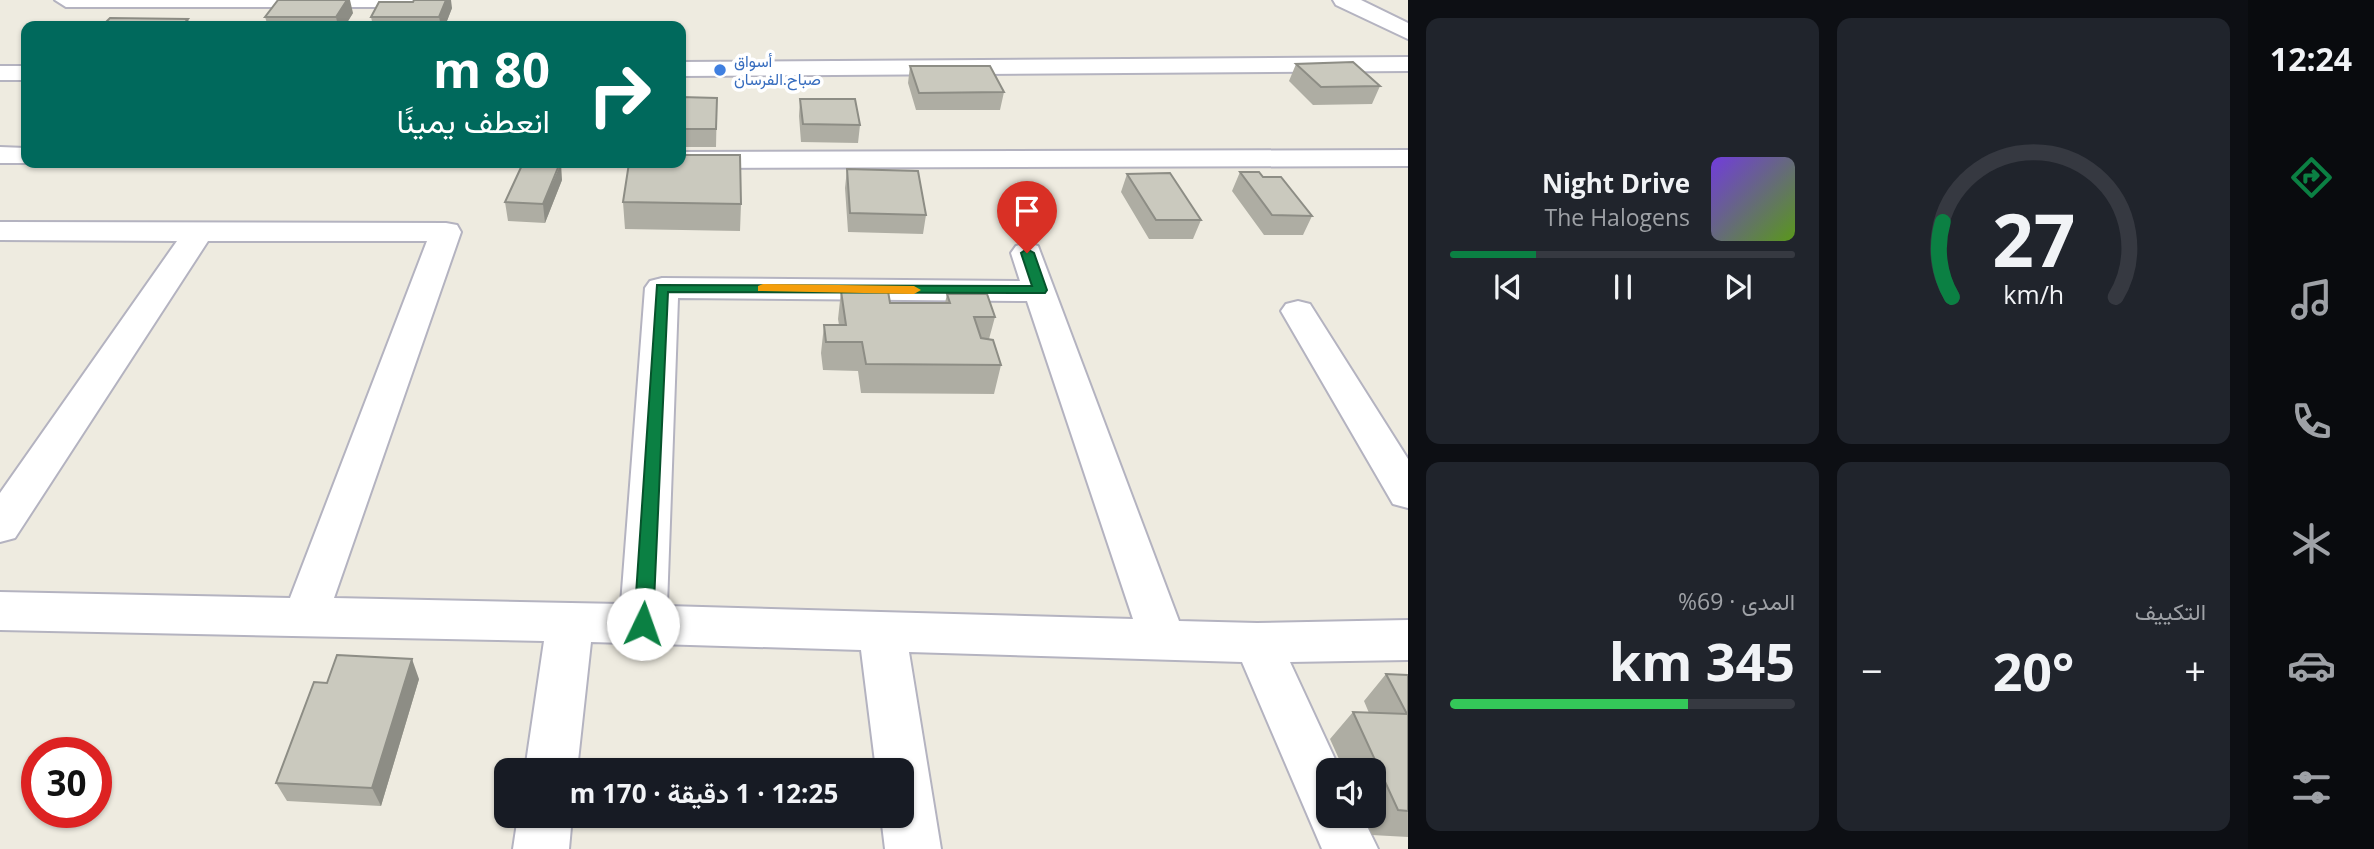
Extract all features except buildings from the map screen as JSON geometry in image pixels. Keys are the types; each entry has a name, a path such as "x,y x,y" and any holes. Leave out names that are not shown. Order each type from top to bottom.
{"street":[{"path":"66,0 417,0"},
{"path":"1344,0 1408,32"},
{"path":"686,69 1408,64"},
{"path":"1,73 21,73"},
{"path":"1,155 21,156"},
{"path":"686,160 1408,158"},
{"path":"0,230 446,232 305,617"},
{"path":"0,526 199,231"},
{"path":"1027,253 1163,640"},
{"path":"643,624 662,288 1040,290"},
{"path":"1298,311 1408,493"},
{"path":"0,611 570,622 1257,643 1408,640"},
{"path":"553,758 570,622"},
{"path":"882,631 913,849"},
{"path":"1257,643 1316,775"},
{"path":"541,849 544,828"},
{"path":"1340,828 1350,849"}],"slow traffic":[{"path":"763,289 914,290"}],"place":[{"name":"أسواق صباح.الفرسان","path":"720,70"}],"route":[{"path":"643,624 662,288 1040,290 1027,253"}]}
